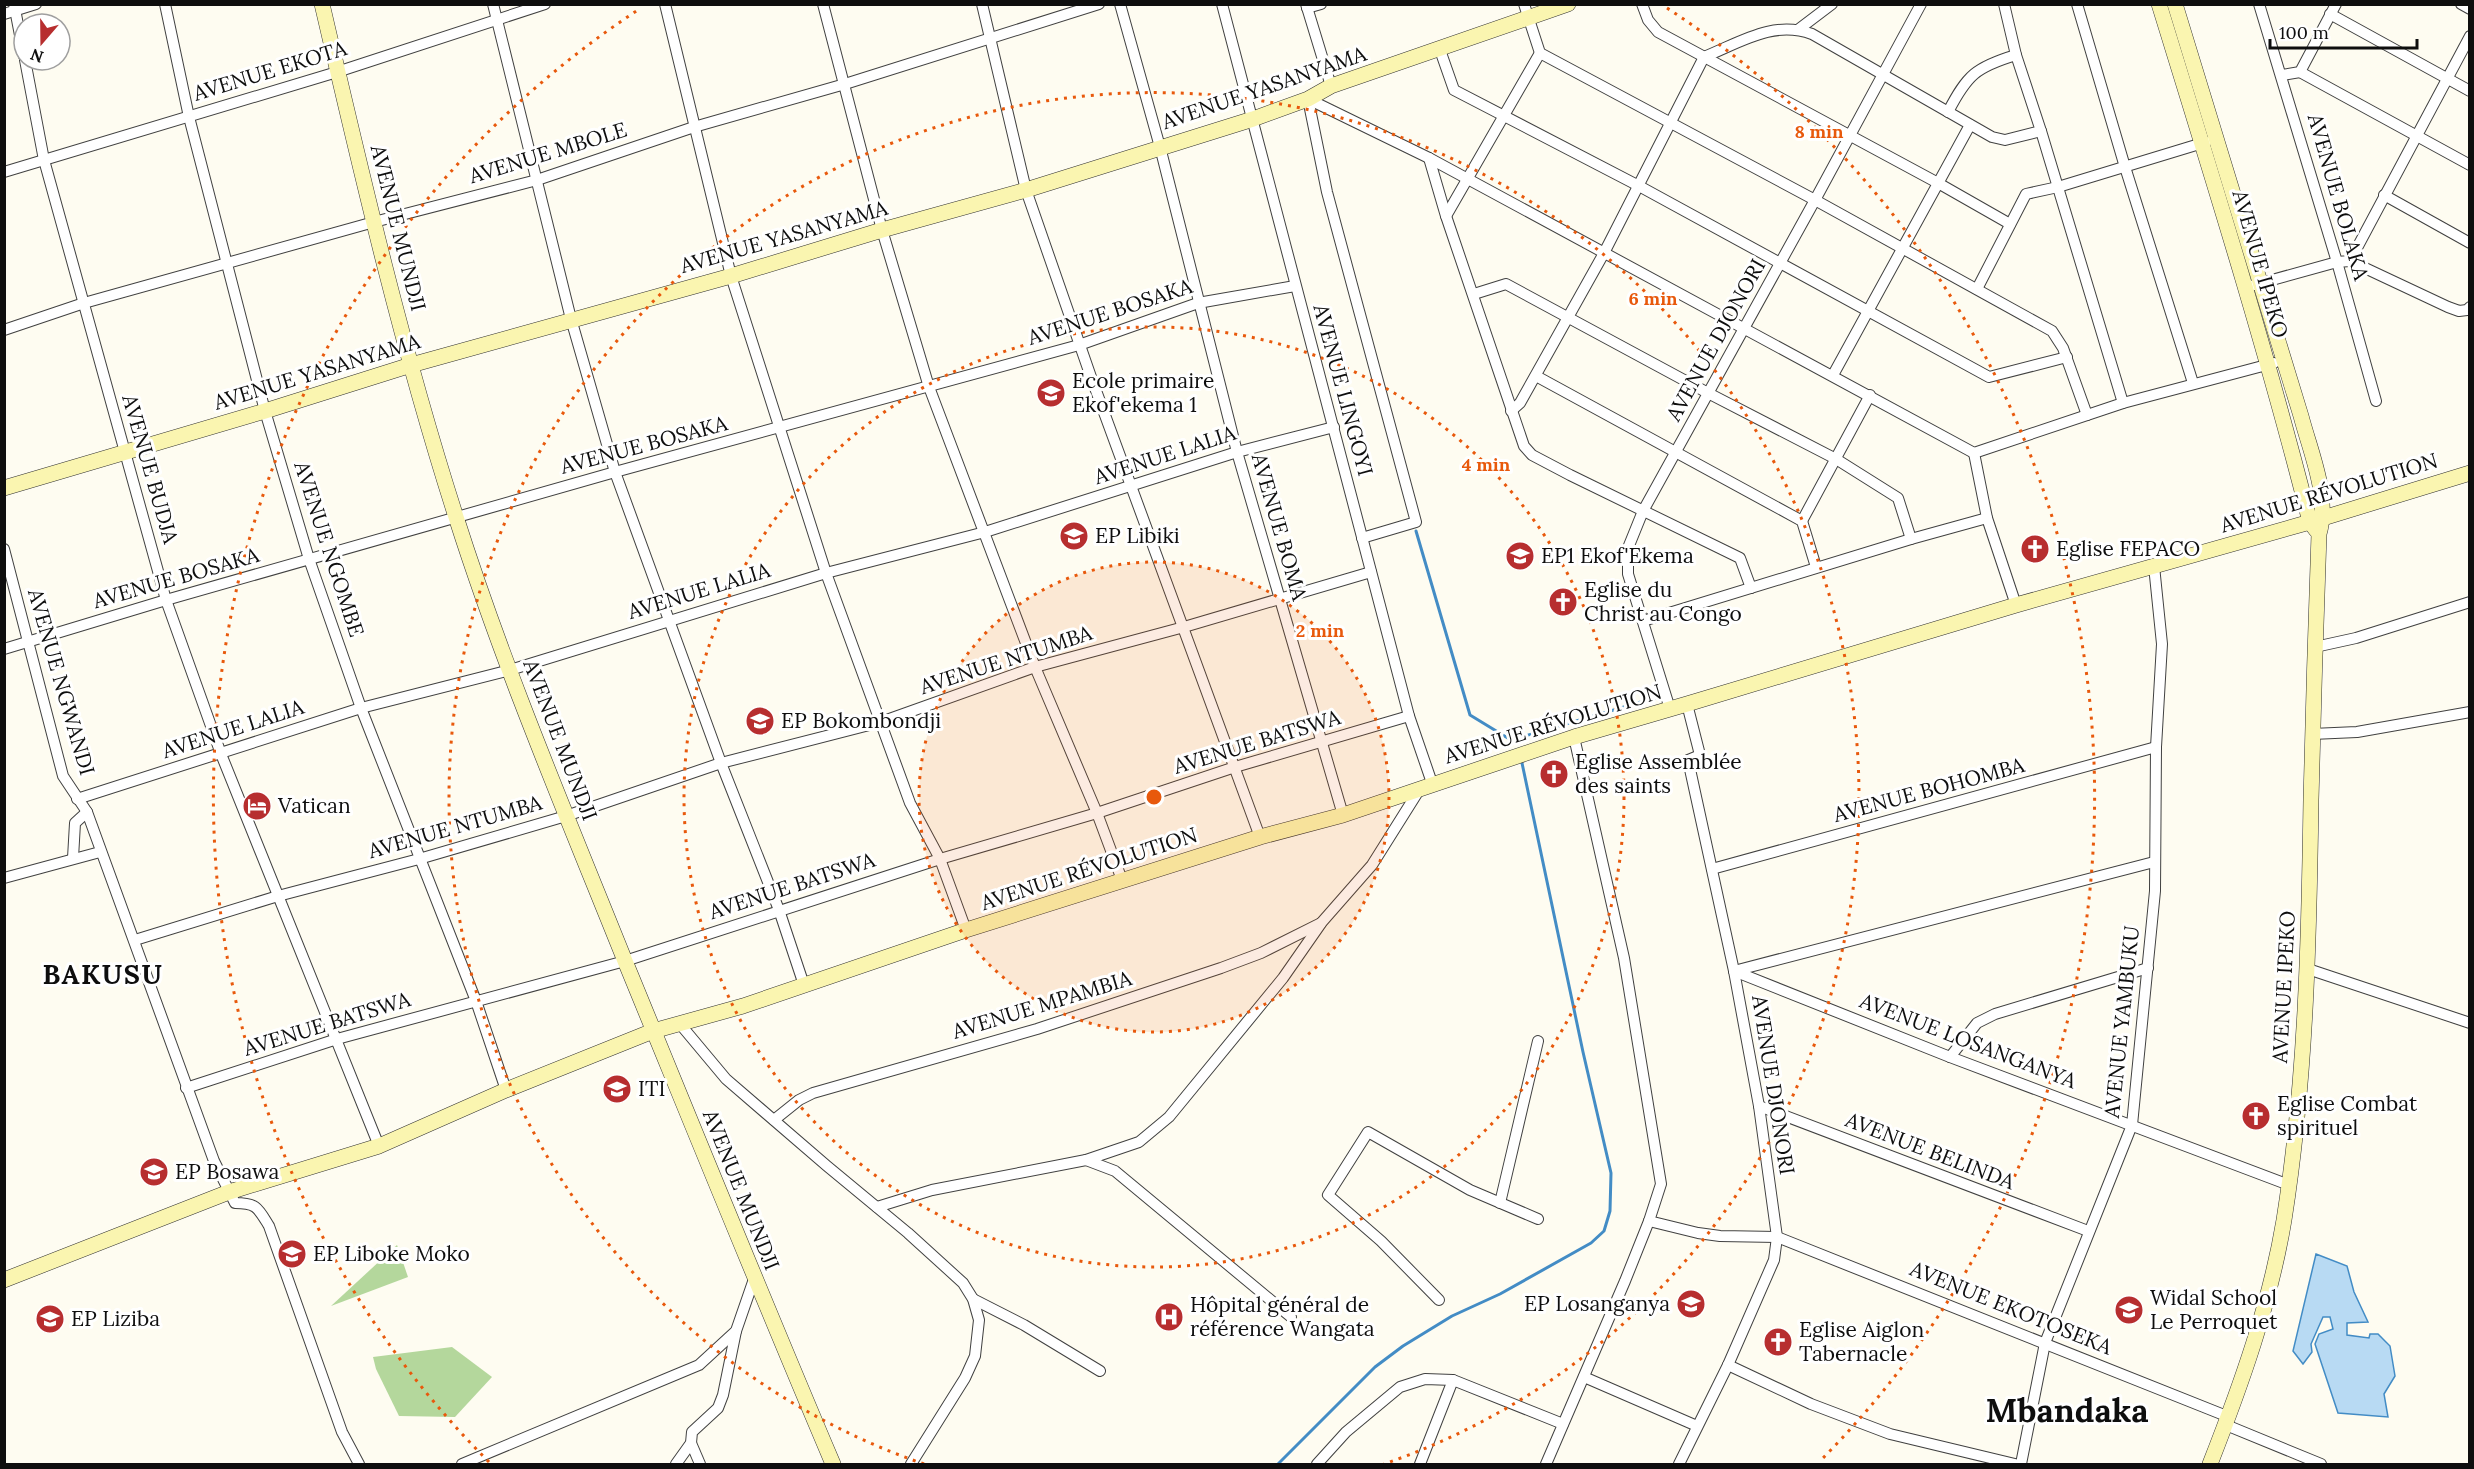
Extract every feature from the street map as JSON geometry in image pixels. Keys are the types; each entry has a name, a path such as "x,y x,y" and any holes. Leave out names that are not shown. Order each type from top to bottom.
{"street":[{"path":"11,9 36,4"},
{"name":"AVENUE NGOMBE","path":"165,4 189,117 265,411 309,559 419,859 476,1001 506,1090"},
{"name":"AVENUE MUNDJI","path":"322,4 411,365 456,518 510,670 566,816 754,1279 833,1464"},
{"path":"493,4 571,319 615,472 721,763 779,910 804,985"},
{"name":"AVENUE EKOTA","path":"4,172 337,72 545,4"},
{"path":"665,4 731,276 826,573 910,803 940,859 966,930"},
{"path":"823,4 882,230 929,387 1035,667 1097,813 1122,880"},
{"path":"982,4 1026,190 1079,345 1260,837"},
{"name":"AVENUE MBOLE","path":"4,330 84,303 374,222 537,180 694,127 845,84 1100,4"},
{"name":"AVENUE BOMA","path":"1120,4 1160,147 1198,303 1238,452 1343,815"},
{"name":"AVENUE LINGOYI","path":"1222,4 1426,785"},
{"path":"1321,4 1307,6 1331,86"},
{"name":"AVENUE YASANYAMA","path":"4,488 411,365 731,276 882,230 1026,190 1253,119 1308,99 1331,86 1440,50 1526,11 1569,4"},
{"path":"1642,4 1648,20 1658,32 2010,224"},
{"path":"1798,29 1832,4"},
{"name":"AVENUE DJONORI","path":"1670,709 1628,574 1628,548 1643,511 1921,4"},
{"path":"2004,4 2016,55 2123,403"},
{"path":"2077,4 2125,167 2193,383"},
{"name":"AVENUE IPEKO","path":"2159,4 2209,141"},
{"name":"AVENUE IPEKO","path":"2175,4 2209,141 2253,285 2283,360 2320,485 2312,734 2308,969 2295,1140 2283,1222 2259,1326 2210,1464"},
{"name":"AVENUE BOLAKA","path":"2259,4 2282,75 2376,401"},
{"path":"2461,4 2469,9"},
{"path":"2300,72 2333,9 2469,91"},
{"path":"1526,11 1540,53 1902,247 2052,331 2067,357 2087,415"},
{"path":"1511,411 1520,403 1536,376 1604,253 1704,57 1768,30 1798,29 1812,34 2000,140 2041,131"},
{"path":"2350,261 2469,36"},
{"path":"1440,50 1454,90 1639,186 1989,377 2067,357"},
{"path":"1446,216 1540,53"},
{"path":"1948,112 1961,88 1972,75 1991,63 2016,55"},
{"name":"AVENUE BUDJA","path":"27,72 44,160 166,600 220,754 379,1146"},
{"path":"2282,75 2300,72 2469,165"},
{"path":"1308,99 1430,158 1974,453 2123,403 2283,360"},
{"path":"1308,99 1327,192 1416,522 1362,538"},
{"path":"1833,375 1970,124"},
{"path":"1977,288 2026,194 2058,187 2209,141"},
{"path":"1430,158 1446,216 1474,294 1519,438 1532,455 1740,558 1751,588"},
{"path":"2384,195 2469,243"},
{"path":"2253,285 2337,262 2350,261 2448,307 2459,311 2467,310 2469,307"},
{"path":"1474,294 1506,284 1836,459 1898,498 1911,539"},
{"name":"AVENUE IPEKO","path":"2253,285 2267,365 2318,525"},
{"name":"AVENUE BOSAKA","path":"4,650 166,600 615,472 1079,345 1198,303 1295,286"},
{"path":"1536,376 1802,521 1816,567"},
{"path":"1802,521 1870,395"},
{"path":"2284,421 2301,417"},
{"name":"AVENUE LALIA","path":"77,799 362,708 510,670 826,573 985,532 1238,452 1334,427"},
{"path":"1974,453 1987,518 2016,605"},
{"name":"AVENUE RÉVOLUTION","path":"4,1280 229,1192 379,1146 506,1090 653,1031 743,1006 1122,880 1260,837 1343,815 1426,785 1574,737 2016,605 2154,566 2318,525 2469,473"},
{"path":"1643,621 1816,567 1987,518"},
{"name":"AVENUE NGWANDI","path":"4,549 63,776 87,812 100,852 135,940 186,1088 214,1161 229,1192"},
{"name":"AVENUE YAMBUKU","path":"2021,1464 2045,1343 2132,1125 2156,891 2154,862 2156,747 2162,644 2154,566"},
{"name":"AVENUE NTUMBA","path":"135,940 278,896 419,859 566,816 721,763 880,723 1035,667 1184,627 1371,572"},
{"path":"2315,647 2356,638 2469,602"},
{"name":"AVENUE DJONORI","path":"1679,1464 1728,1365 1774,1260 1778,1237 1759,1106 1734,970 1688,760 1700,756 1687,704"},
{"path":"2312,734 2357,732 2469,711"},
{"name":"AVENUE BATSWA","path":"186,1088 337,1039 626,961 940,859 1097,813 1235,767 1409,716"},
{"path":"1546,1464 1649,1221 1661,1184 1624,958 1574,737"},
{"name":"AVENUE BOHOMBA","path":"1712,869 2156,747"},
{"path":"877,1207 932,1190 1086,1160 1139,1142 1169,1117 1283,978 1322,922 1372,866 1426,785"},
{"path":"73,858 75,823 87,812"},
{"path":"4,878 100,852"},
{"path":"1734,970 2154,862"},
{"name":"AVENUE MPAMBIA","path":"774,1120 798,1100 813,1093 1037,1029 1221,968 1261,953 1322,922"},
{"path":"1950,1057 1977,1023 1995,1014 2148,968"},
{"path":"2308,969 2469,1023"},
{"name":"AVENUE LOSANGANYA","path":"1734,970 1950,1057 2289,1185"},
{"path":"680,1024 726,1079 963,1283 973,1299 979,1320 975,1356 965,1378 911,1464"},
{"path":"1500,1203 1538,1041"},
{"name":"AVENUE BELINDA","path":"1759,1106 2088,1232"},
{"path":"1439,1300 1382,1241 1328,1195 1371,1131 1470,1190 1538,1219"},
{"path":"1086,1160 1115,1171 1291,1317"},
{"path":"229,1192 235,1203 250,1203 258,1208 269,1226 342,1432 359,1464"},
{"path":"1649,1221 1720,1236 1778,1237"},
{"name":"AVENUE EKOTOSEKA","path":"1778,1237 2045,1343 2321,1464"},
{"path":"700,1464 691,1443 692,1432 718,1408 723,1395 736,1331 754,1279"},
{"path":"973,1299 1024,1325 1100,1371"},
{"path":"462,1464 699,1365 736,1331"},
{"path":"1728,1365 1811,1404 1890,1434 2015,1464"},
{"path":"1584,1377 1697,1426"},
{"path":"1317,1464 1346,1432 1400,1387 1425,1379 1453,1380 1563,1424"},
{"path":"1419,1464 1453,1380"},
{"path":"676,1464 691,1443"}],"green space":[{"path":"397,1245 408,1277 331,1306"},
{"path":"452,1347 492,1377 455,1417 399,1416 376,1369 373,1357"}],"water":[{"path":"2316,1254 2347,1266 2354,1292 2368,1322 2347,1323 2347,1335 2369,1338 2370,1334 2378,1334 2390,1346 2395,1376 2384,1394 2388,1417 2338,1413 2315,1344 2319,1334 2333,1329 2330,1317 2323,1317 2311,1344 2312,1352 2303,1364 2293,1351"}],"waterway":[{"path":"1416,531 1470,715 1511,740"},
{"path":"1512,743 1511,740 1658,697"},
{"path":"1278,1464 1375,1367 1403,1346 1452,1316 1500,1294 1591,1243 1604,1231 1610,1211 1611,1173 1522,763"}],"place":[{"name":"Ecole primaire Ekof'ekema 1","path":"1051,393"},
{"name":"EP Libiki","path":"1074,536"},
{"name":"Eglise FEPACO","path":"2035,549"},
{"name":"EP1 Ekof'Ekema","path":"1520,556"},
{"name":"Eglise du Christ au Congo","path":"1563,602"},
{"name":"EP Bokombondji","path":"760,721"},
{"name":"Eglise Assemblée des saints","path":"1554,774"},
{"name":"Vatican","path":"257,806"},
{"name":"ITI","path":"617,1089"},
{"name":"Eglise Combat spirituel","path":"2256,1116"},
{"name":"EP Bosawa","path":"154,1172"},
{"name":"EP Liboke Moko","path":"292,1254"},
{"name":"EP Losanganya","path":"1691,1304"},
{"name":"Widal School Le Perroquet","path":"2129,1310"},
{"name":"Hôpital général de référence Wangata","path":"1169,1317"},
{"name":"EP Liziba","path":"50,1319"},
{"name":"Eglise Aiglon Tabernacle","path":"1778,1342"}],"district":[{"name":"BAKUSU","path":"103,975"},
{"name":"Mbandaka","path":"2067,1410"}]}
